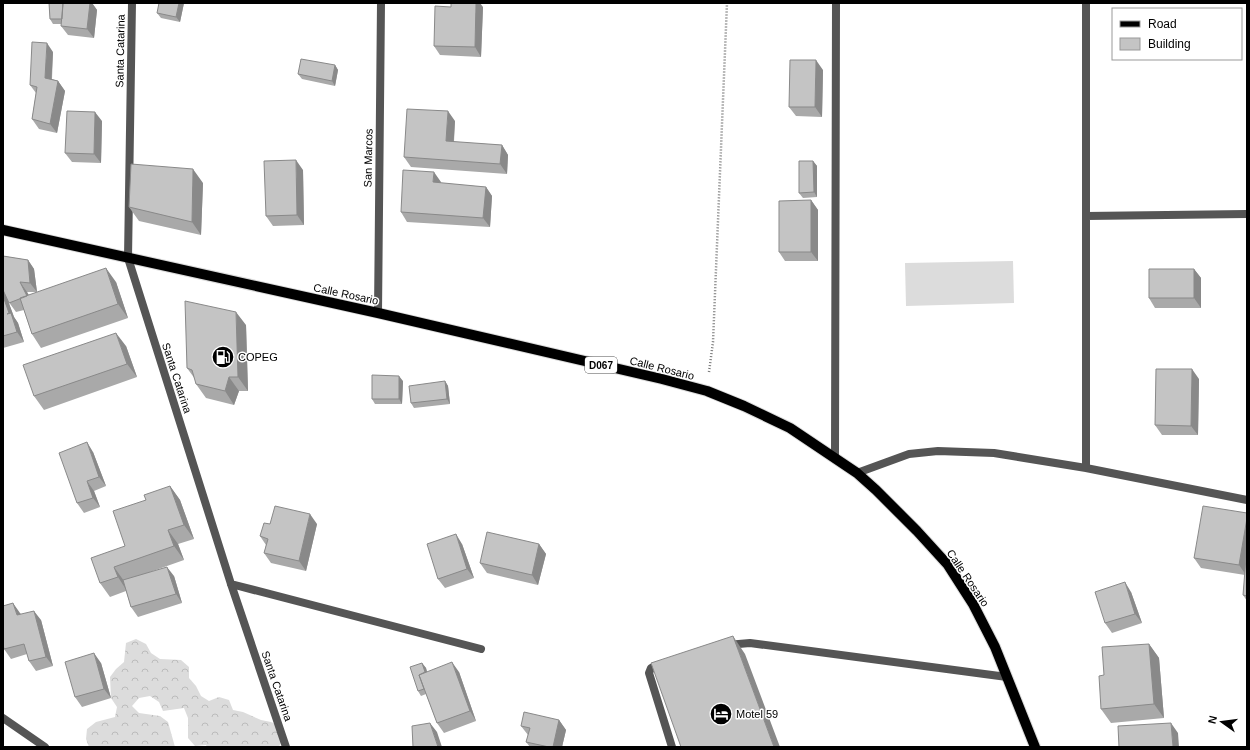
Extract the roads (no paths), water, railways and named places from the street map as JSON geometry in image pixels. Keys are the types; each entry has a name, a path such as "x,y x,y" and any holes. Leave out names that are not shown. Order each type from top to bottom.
{"main road":[{"name":"Calle Rosario","path":"3,230 378,313 662,379 707,392 744,406 790,428 857,472 912,526 948,565 973,604 995,647 1035,747"}],"street":[{"name":"Santa Catarina","path":"132,3 128,258 231,584 286,747"},
{"name":"San Marcos","path":"378,313 381,3"},
{"path":"835,457 836,3"},
{"path":"1086,3 1086,468"},
{"path":"1086,216 1247,214"},
{"path":"857,472 909,454 938,451 994,453 1086,468 1247,500"},
{"path":"231,584 481,649"},
{"path":"716,648 731,644 750,643 1007,677"},
{"path":"670,662 651,668 648,673 672,747"},
{"path":"3,718 45,747"}],"place":[{"name":"COPEG","path":"223,357"},
{"name":"Motel 59","path":"721,714"}]}
